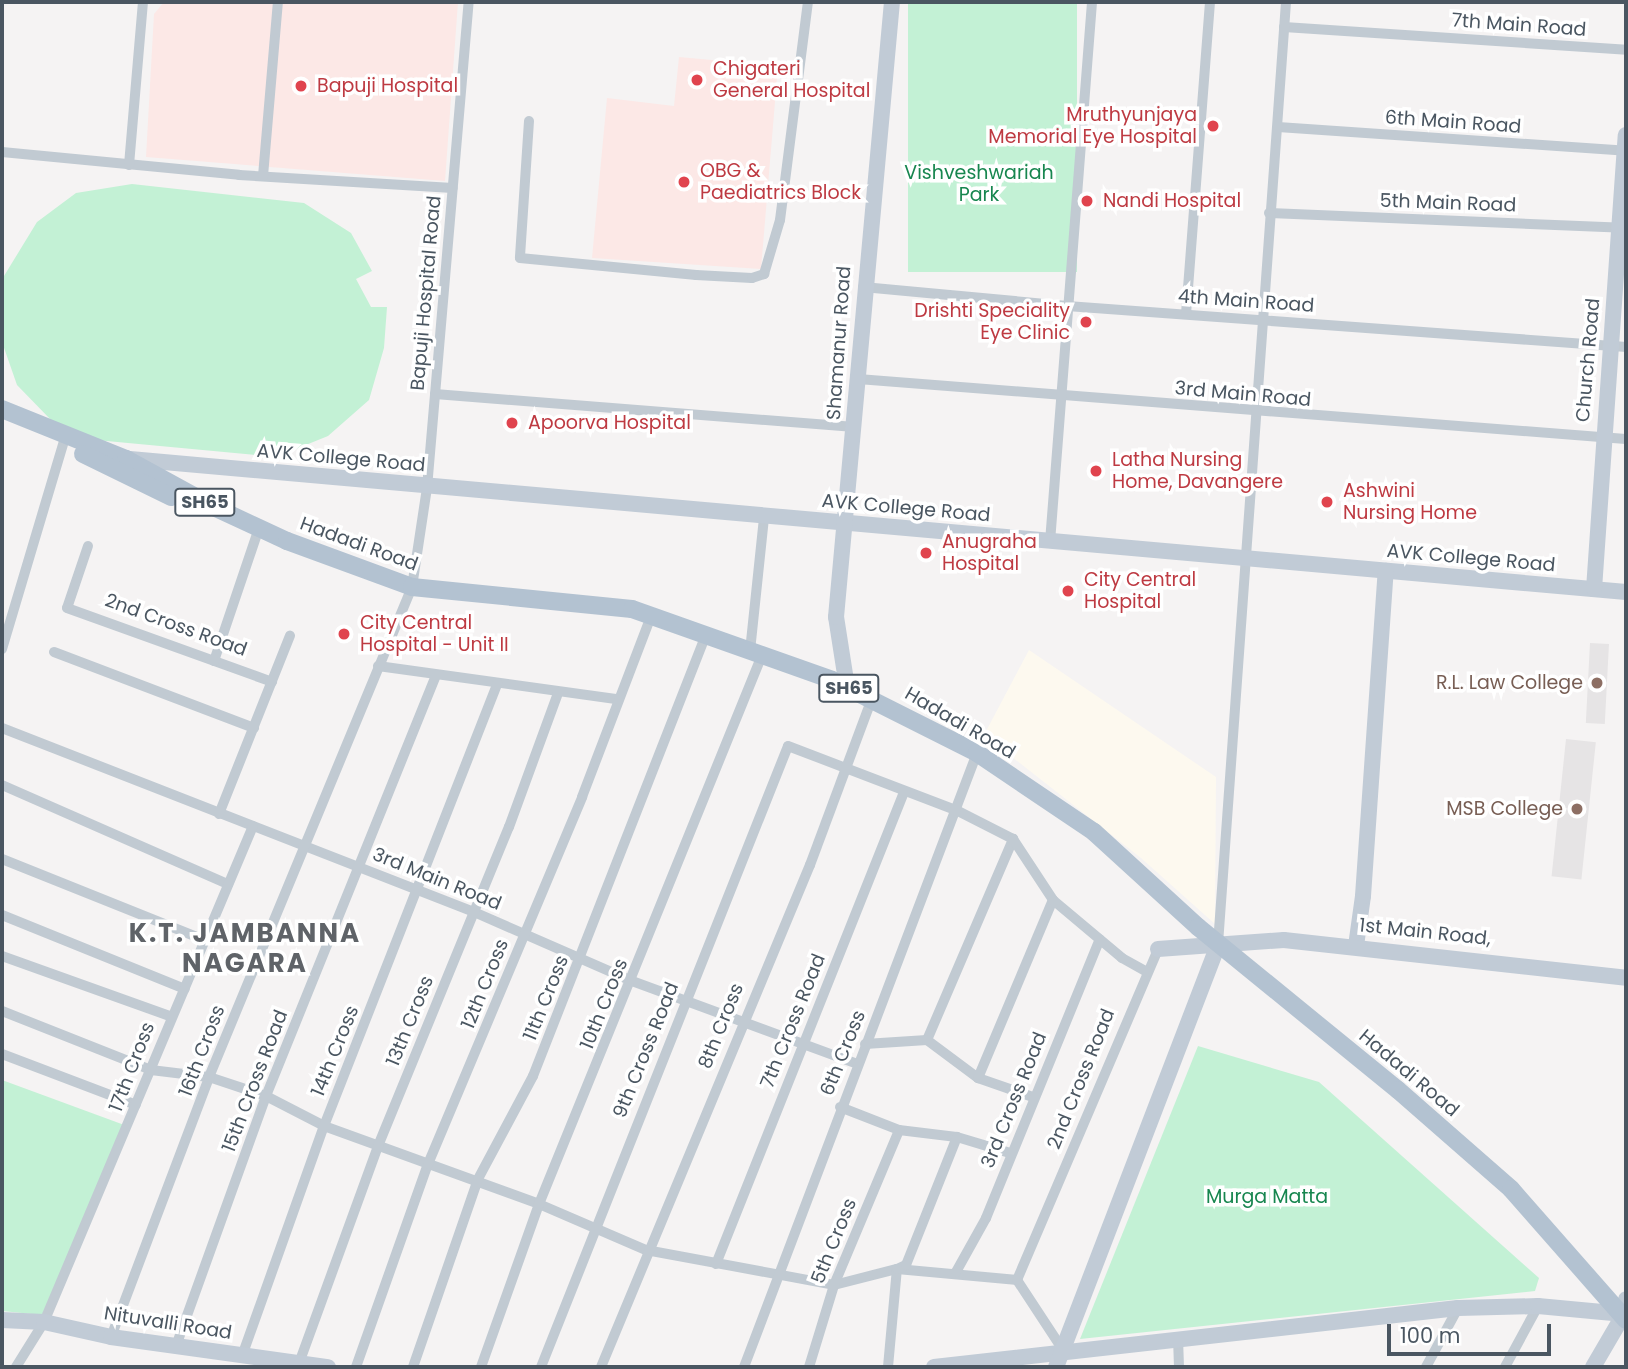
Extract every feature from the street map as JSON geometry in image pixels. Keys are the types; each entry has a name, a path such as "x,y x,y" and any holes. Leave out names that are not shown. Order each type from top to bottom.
{"main road":[{"name":"Shamanur Road","path":"847,687 836,617 855,428 863,287 892,2"},
{"name":"Church Road","path":"1594,589 1602,437 1619,346 1626,146"},
{"name":"Hadadi Road","path":"2,409 63,439 126,459 163,486 258,533 412,587 632,609 847,687 977,753 1094,832 1218,944 1398,1090 1511,1189 1626,1312"},
{"path":"2,422 63,439 163,486 181,464"},
{"name":"AVK College Road","path":"126,459 427,488 1626,593"},
{"path":"1356,946 1363,896 1385,571"},
{"name":"1st Main Road,","path":"1218,944 1284,940 1626,978"},
{"path":"1056,1367 1218,944"},
{"name":"2nd Cross Road","path":"1158,948 1218,944"},
{"path":"934,1367 1063,1350 1458,1308 1538,1306 1626,1312 1593,1367"},
{"name":"Nituvalli Road","path":"2,1320 44,1322 111,1337 298,1366 328,1367"}],"street":[{"path":"129,164 143,2"},
{"path":"263,176 278,2"},
{"name":"Bapuji Hospital Road","path":"412,587 427,488 469,2"},
{"path":"529,121 520,258 695,275 752,278 764,274 780,220 808,2"},
{"path":"1050,542 1092,2"},
{"path":"1186,314 1210,2"},
{"path":"1218,944 1286,2"},
{"name":"7th Main Road","path":"1283,27 1626,50"},
{"name":"6th Main Road","path":"1278,127 1626,146"},
{"path":"2,152 263,176 453,188"},
{"name":"5th Main Road","path":"1269,213 1623,228"},
{"name":"4th Main Road","path":"863,287 1067,306 1619,346"},
{"name":"3rd Main Road","path":"858,379 1255,413 1626,439"},
{"path":"435,394 855,428"},
{"path":"2,649 63,439"},
{"name":"10th Cross","path":"481,1367 539,1204 632,981 756,653 764,517"},
{"path":"214,661 258,533"},
{"name":"2nd Cross Road","path":"88,546 67,608 272,682"},
{"name":"16th Cross","path":"111,1337 209,1077 302,845 412,587"},
{"name":"12th Cross","path":"356,1367 428,1164 524,934 651,616"},
{"path":"219,814 290,636"},
{"name":"11th Cross","path":"413,1367 478,1181 533,1076 705,637"},
{"path":"54,652 254,728"},
{"path":"378,666 558,693 617,699"},
{"name":"15th Cross Road","path":"176,1346 267,1096 357,866 436,675"},
{"name":"14th Cross","path":"242,1356 324,1126 418,892 497,684"},
{"name":"13th Cross","path":"298,1366 377,1146 474,912 558,693"},
{"name":"8th Cross","path":"601,1367 646,1250 810,865 872,698"},
{"name":"3rd Main Road","path":"2,729 474,912 632,981 857,1064"},
{"name":"9th Cross Road","path":"541,1367 592,1231 788,746 844,771"},
{"name":"6th Cross","path":"744,1367 776,1276 977,753"},
{"path":"844,771 956,810 1013,839 1053,900 1100,939 1147,972"},
{"path":"2,785 228,884"},
{"name":"7th Cross Road","path":"716,1264 904,792"},
{"name":"17th Cross","path":"16,1367 44,1322 151,1070 170,1016 185,989 253,826"},
{"path":"927,1040 1013,839"},
{"path":"2,859 205,940"},
{"path":"978,1077 1053,900"},
{"path":"2,915 185,989"},
{"name":"3rd Cross Road","path":"956,1272 986,1218 1010,1153 1100,939"},
{"name":"2nd Cross Road","path":"1017,1280 1158,948"},
{"path":"2,956 170,1016"},
{"path":"2,1011 151,1070 209,1077 267,1096 324,1126 539,1204 592,1231 646,1250 834,1285 906,1265 957,1138"},
{"path":"865,1044 927,1040 978,1077 1033,1097"},
{"path":"2,1054 136,1105"},
{"path":"840,1108 899,1130 957,1138 1010,1153"},
{"name":"5th Cross","path":"809,1367 834,1285 899,1130"},
{"path":"897,1269 956,1272 1017,1280 1063,1350"},
{"path":"888,1367 897,1269"},
{"path":"1505,1367 1538,1306"},
{"path":"1426,1367 1458,1308"},
{"path":"1178,1338 1179,1367"}],"shaded area":[{"name":"Bapuji Hospital","path":"164,2 458,2 445,181 146,157 154,14"},
{"name":"OBG & Paediatrics Block","path":"679,57 778,66 761,269 592,258 607,98 674,106"},
{"name":"R.L. Law College","path":"1590,643 1609,644 1605,724 1586,723"},
{"path":"1029,650 1216,777 1215,924 1141,858 984,735"},
{"name":"MSB College","path":"1566,739 1596,742 1581,879 1552,876"}],"green space":[{"name":"Vishveshwariah Park","path":"908,2 1077,2 1077,272 908,272"},
{"path":"132,184 304,203 351,233 372,271 356,279 371,307 387,307 384,348 369,400 328,436 276,457 96,440 51,420 17,385 2,342 4,276 37,222 76,193"},
{"name":"Murga Matta","path":"1198,1046 1319,1082 1539,1278 1535,1291 1080,1339"},
{"path":"2,1080 127,1126 42,1315 2,1311"}],"place":[{"name":"Chigateri General Hospital","path":"697,80"},
{"name":"Bapuji Hospital","path":"301,86"},
{"name":"Mruthyunjaya Memorial Eye Hospital","path":"1213,126"},
{"name":"OBG & Paediatrics Block","path":"684,182"},
{"name":"Nandi Hospital","path":"1087,201"},
{"name":"Drishti Speciality Eye Clinic","path":"1086,322"},
{"name":"Apoorva Hospital","path":"512,423"},
{"name":"Latha Nursing Home, Davangere","path":"1096,471"},
{"name":"Ashwini Nursing Home","path":"1327,502"},
{"name":"Anugraha Hospital","path":"926,553"},
{"name":"City Central Hospital","path":"1068,591"},
{"name":"City Central Hospital - Unit II","path":"344,634"},
{"name":"R.L. Law College","path":"1597,683"},
{"name":"MSB College","path":"1577,809"}],"district":[{"name":"K.T. JAMBANNA NAGARA","path":"245,948"}]}
